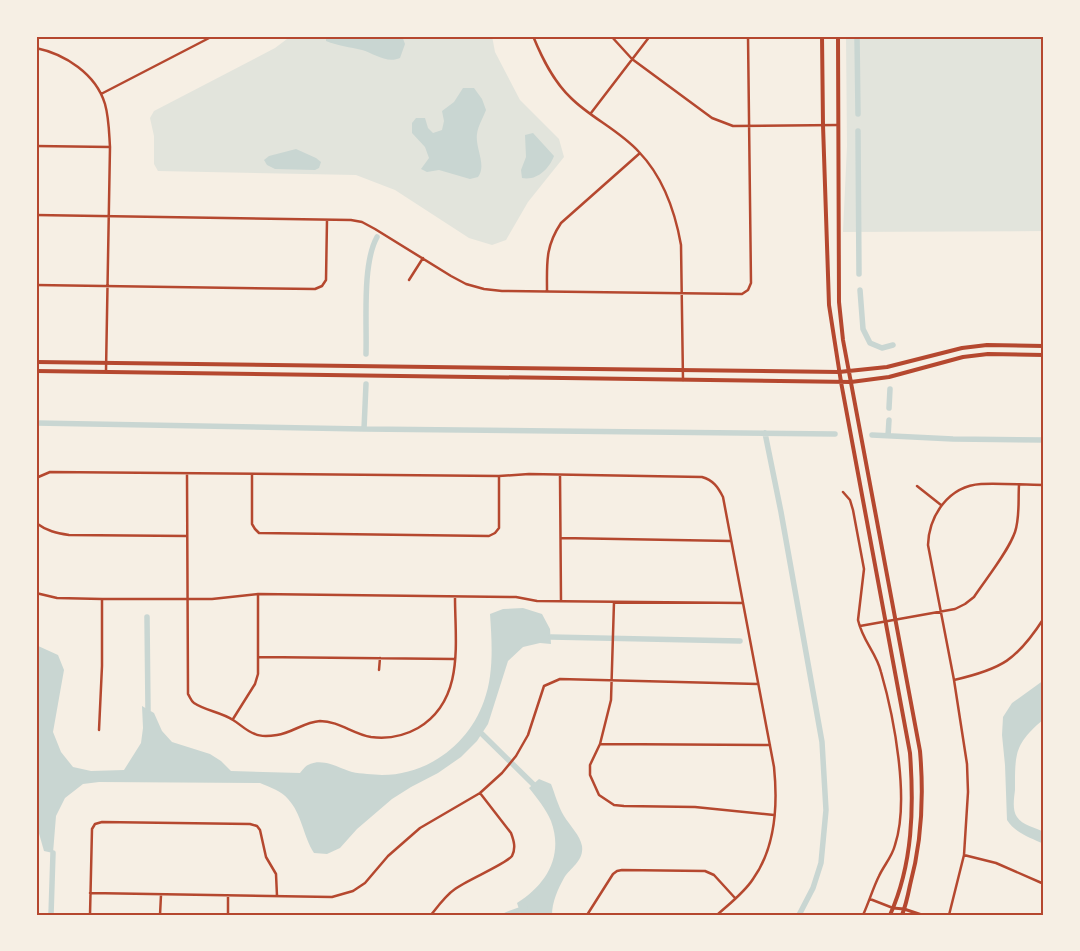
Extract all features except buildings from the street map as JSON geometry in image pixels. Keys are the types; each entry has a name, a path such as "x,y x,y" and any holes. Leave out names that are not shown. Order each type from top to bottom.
{"main road":[{"path":"822,36 828,301 839,372 908,744 912,782 910,841 906,867 890,915"},
{"path":"838,36 840,125 839,302 843,340 920,751 923,782 919,843 901,915"},
{"path":"36,362 849,372 887,367 962,348 987,345 1044,346"},
{"path":"36,371 851,382 889,377 963,357 988,354 1044,355"}],"street":[{"path":"101,94 213,36"},
{"path":"533,36 540,55 554,77 571,98 621,135 640,153 651,166 671,203 681,245 683,380"},
{"path":"611,36 632,59 712,118 733,126 840,125"},
{"path":"591,113 650,36"},
{"path":"36,215 362,222 451,276 466,284 484,288 502,291 742,294 748,290 751,283 748,36"},
{"path":"36,48 49,50 63,56 88,75 101,94 108,118 110,146 106,372"},
{"path":"36,146 110,146"},
{"path":"546,291 546,258 553,236 561,223 640,153"},
{"path":"36,285 316,289 322,286 326,280 327,220"},
{"path":"409,280 423,258"},
{"path":"36,478 50,472 560,475 702,477 714,482 723,497 770,745 776,791 772,837 765,860 752,881 717,915"},
{"path":"187,474 188,694 193,703 232,719 244,729 257,735 280,735 319,721 337,724 363,735 398,736 427,723 445,703 451,688 455,659 455,596"},
{"path":"252,474 252,524 260,533 416,536 489,536 495,533 499,528 499,476"},
{"path":"560,475 561,601"},
{"path":"949,915 964,855 968,802 967,764 954,680 928,545 928,531 941,505 954,494 973,486 981,484 1044,485"},
{"path":"860,626 955,609 974,598 1015,531 1018,519 1019,485"},
{"path":"917,486 941,505"},
{"path":"843,492 850,500 853,510 864,569 858,620 865,642 880,666 894,722 898,751 900,797 896,845 880,873 864,915"},
{"path":"36,523 44,529 69,536 187,536"},
{"path":"560,538 731,541"},
{"path":"36,593 57,598 212,599 258,594 516,597 537,601 743,604"},
{"path":"232,719 255,684 258,674 258,594"},
{"path":"99,730 102,666 102,598"},
{"path":"614,602 611,700 600,744 590,765 590,775 599,795 614,805 695,807 774,815"},
{"path":"954,680 980,674 999,666 1017,654 1031,638 1044,618"},
{"path":"258,657 455,659"},
{"path":"379,670 380,658"},
{"path":"90,893 332,897 353,891 365,882 388,856 420,828 480,794 502,773 516,756 528,735 544,686 560,680 758,684"},
{"path":"600,744 770,745"},
{"path":"431,915 452,890 507,861 514,850 514,841 511,833 480,794"},
{"path":"90,915 92,829 96,824 102,822 250,824 257,826 260,830 266,857 276,874 277,896"},
{"path":"964,855 996,863 1044,884"},
{"path":"587,915 617,871 705,871 714,875 735,898"},
{"path":"160,895 160,915"},
{"path":"228,896 228,915"},
{"path":"870,899 893,908 904,909 922,915"},
{"path":"893,908 901,915"}],"shaded area":[{"path":"291,36 492,36 495,52 520,100 559,139 564,157 528,202 506,240 492,245 469,238 395,190 356,175 158,171 154,164 154,136 150,118 154,111 275,48"},
{"path":"326,36 402,36 405,44 400,58 390,60 362,50 330,43 326,41"},
{"path":"846,36 1044,36 1044,231 843,232 847,146"},
{"path":"463,88 474,88 482,99 486,110 477,134 481,162 478,177 470,179 439,170 427,172 421,169 429,158 425,147 412,133 412,123 416,118 425,118 428,128 433,133 442,130 444,121 442,111 454,102"},
{"path":"533,133 554,156 542,173 533,178 522,178 521,170 526,157 525,135"},
{"path":"296,149 321,162 319,168 315,170 275,169 267,165 264,160 269,156"},
{"path":"523,608 542,614 550,629 551,644 540,643 523,647 508,661 488,724 477,741 461,757 438,773 392,799 357,829 340,848 327,854 314,853 293,805 275,789 260,783 99,782 83,784 65,798 56,816 53,853 44,851 36,823 36,645 58,655 64,670 53,732 61,752 73,767 91,771 124,770 141,743 143,728 142,706 154,713 162,731 172,742 210,754 231,771 300,773 307,766 319,762 363,774 399,774 431,763 445,754 468,731 477,717 487,691 492,647 490,614 503,609"},
{"path":"1044,680 1044,719 1027,736 1018,750 1016,758 1014,811 1019,820 1044,832 1044,844 1019,832 1007,820 1002,735 1003,717 1012,703"},
{"path":"539,779 551,784 566,820 579,838 582,851 579,860 564,878 554,900 552,915 521,915 517,903 536,888 550,868 554,858 555,846 551,821 529,788"}],"waterway":[{"path":"857,36 858,114"},
{"path":"858,131 859,274"},
{"path":"366,354 367,277 372,248 377,237"},
{"path":"860,290 863,329 870,343 882,348 893,345"},
{"path":"364,429 366,384"},
{"path":"889,408 890,389"},
{"path":"888,436 889,420"},
{"path":"36,423 835,434"},
{"path":"765,433 822,742 826,810 821,863 813,888 799,915"},
{"path":"872,435 953,439 1044,440"},
{"path":"147,617 148,710"},
{"path":"551,637 740,641"},
{"path":"482,734 536,787"},
{"path":"51,915 53,853"},
{"path":"506,915 525,908"}]}
